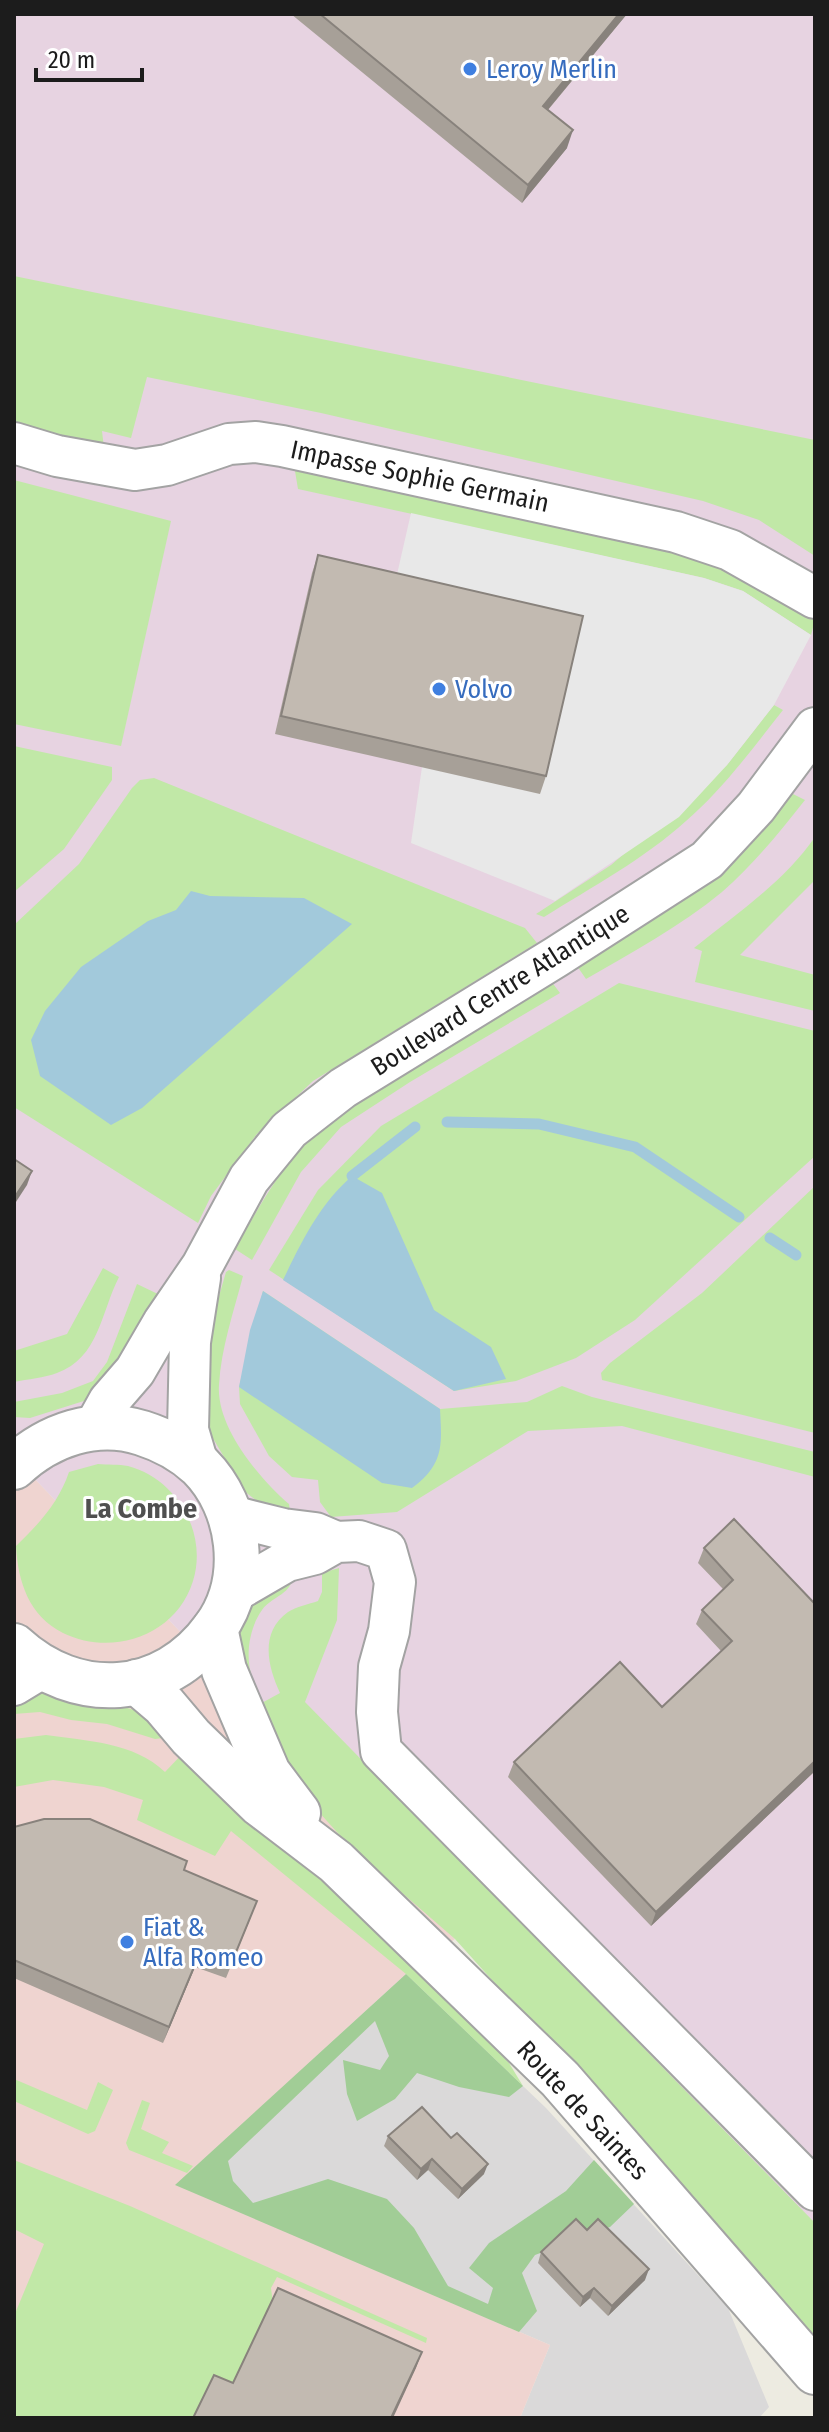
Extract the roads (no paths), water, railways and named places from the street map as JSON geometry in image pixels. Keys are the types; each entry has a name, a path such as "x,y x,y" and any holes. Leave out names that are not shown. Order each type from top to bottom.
{"street":[{"name":"Impasse Sophie Germain","path":"14,443 57,456 135,470 167,465 229,444 256,442 282,446 676,532 730,550 815,598"},
{"name":"Boulevard Centre Atlantique","path":"54,1434 109,1401 135,1371 202,1266 249,1179 289,1130 343,1088 707,860 756,807 815,728"},
{"name":"Boulevard Centre Atlantique","path":"198,1464 188,1430 190,1342 202,1266"},
{"path":"14,1467 54,1434 131,1430 167,1442 198,1464 211,1479 231,1516 236,1541 237,1567 224,1610 224,1670 268,1773 336,1862"},
{"path":"231,1516 283,1529 315,1533 336,1542 359,1541 386,1550 395,1582 389,1631 379,1667 377,1712 381,1751 815,2190"},
{"path":"23,1666 79,1682 118,1686 167,1671 194,1653 224,1610 287,1561 315,1554 336,1542"},
{"path":"137,1682 164,1705 191,1737 260,1804 336,1862"},
{"name":"Route de Saintes","path":"336,1862 560,2079 815,2372"}],"water":[{"path":"191,891 210,896 304,898 352,924 142,1108 111,1125 40,1076 31,1040 45,1011 81,967 148,921 176,910"},
{"path":"352,1176 382,1193 434,1310 491,1347 506,1379 454,1391 283,1280 321,1211"},
{"path":"263,1291 440,1409 439,1453 430,1471 412,1488 382,1483 239,1387 250,1330"}],"waterway":[{"path":"447,1122 539,1124 635,1147 739,1217"},
{"path":"352,1176 415,1127"},
{"path":"770,1238 796,1255"}],"place":[{"name":"Leroy Merlin","path":"470,69"},
{"name":"Volvo","path":"439,689"},
{"name":"Fiat & Alfa Romeo","path":"127,1942"}],"district":[{"name":"La Combe","path":"141,1508"}]}
